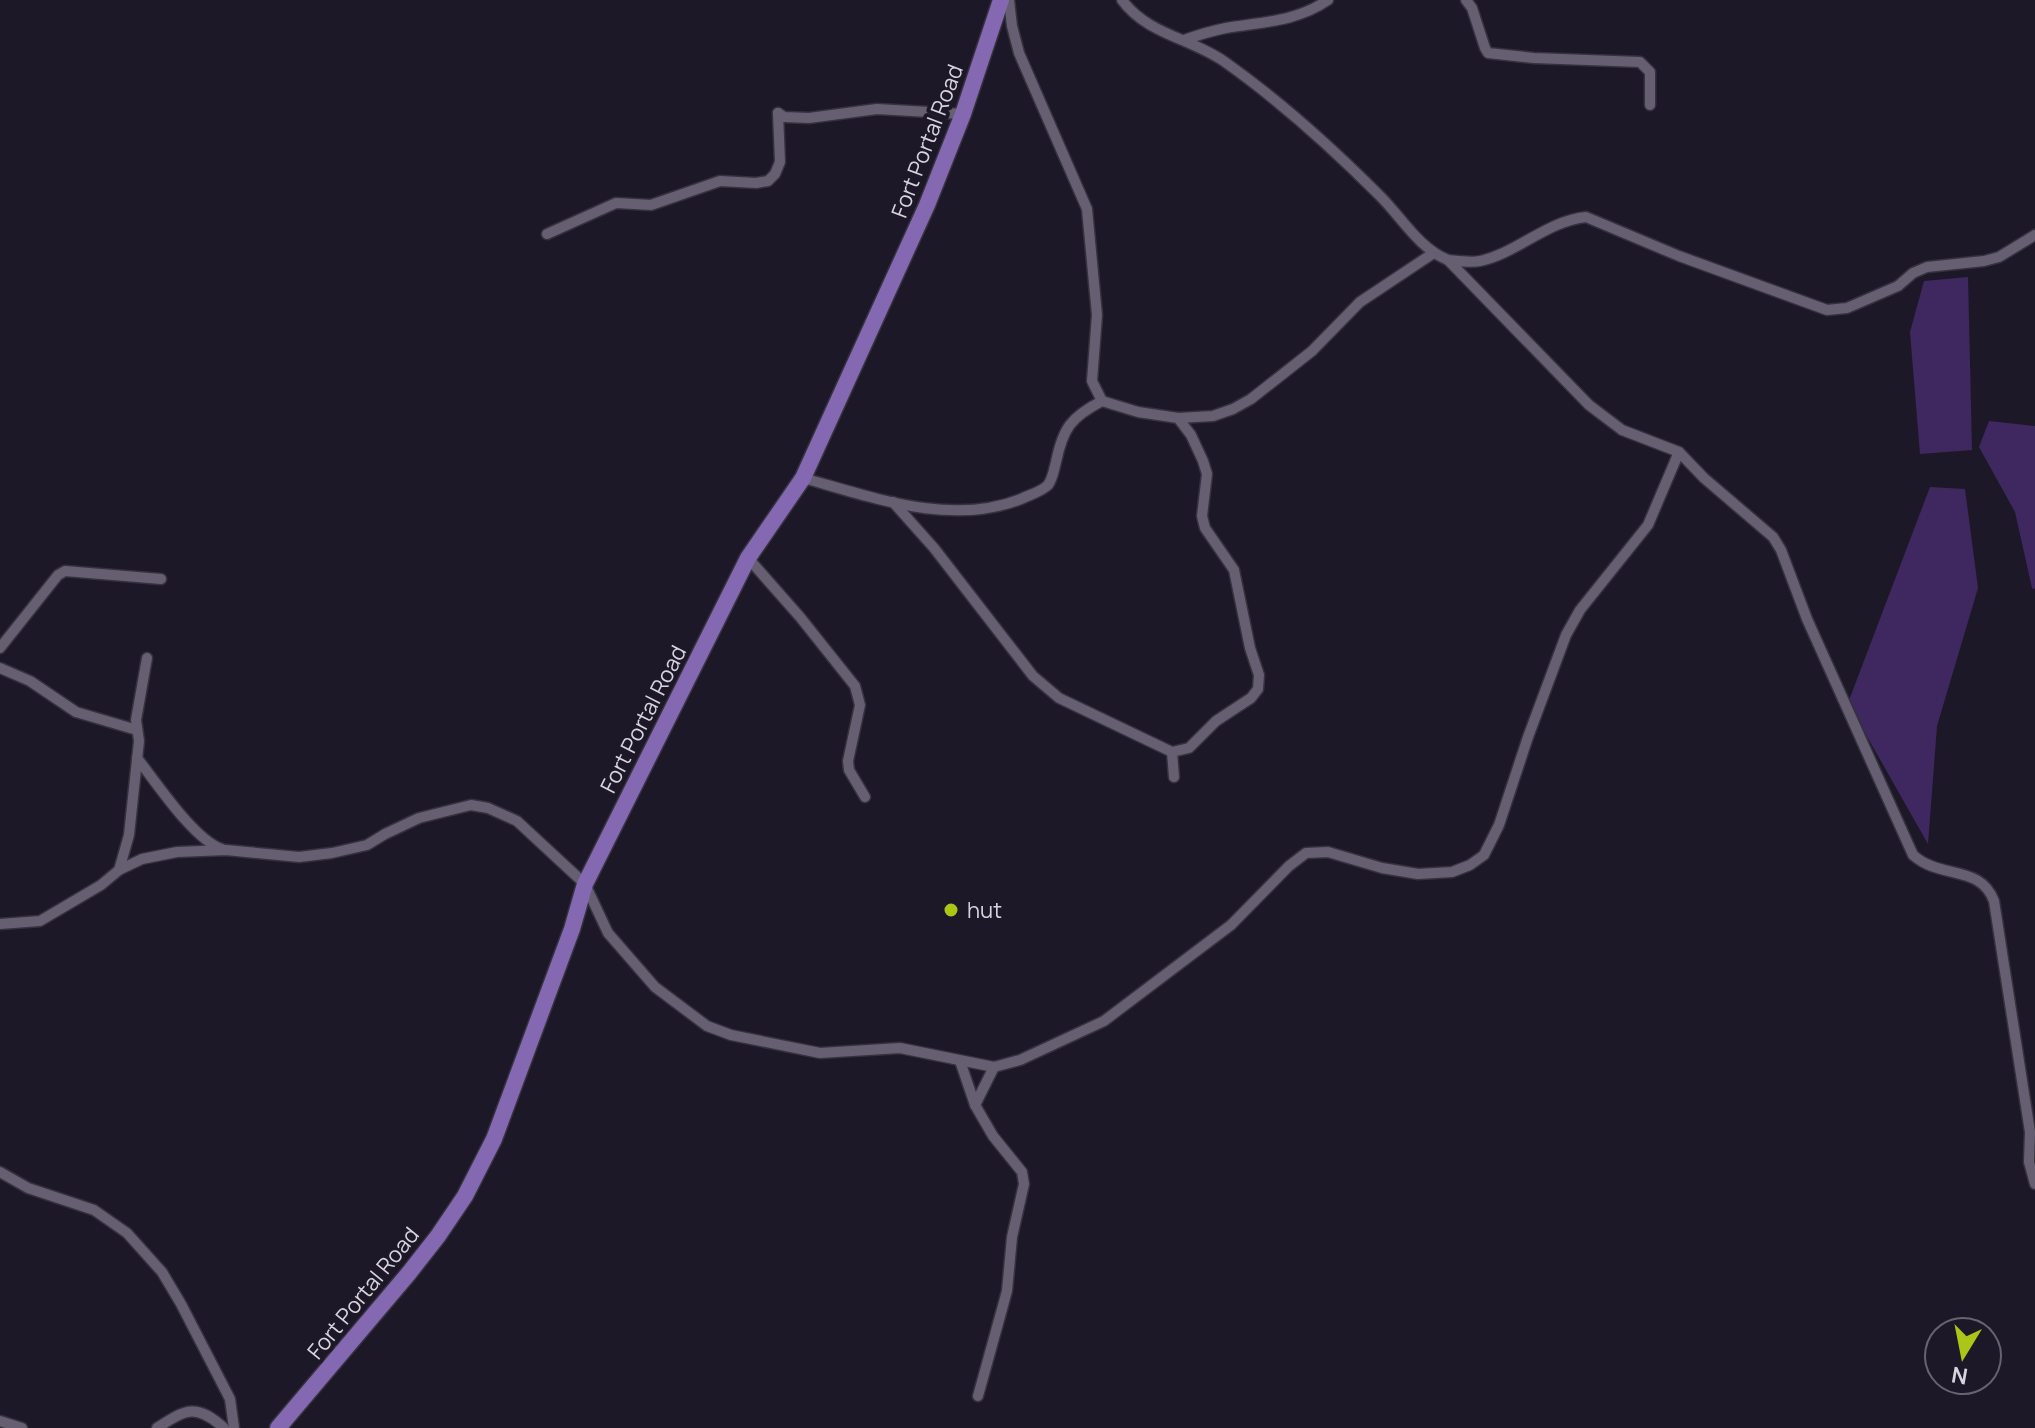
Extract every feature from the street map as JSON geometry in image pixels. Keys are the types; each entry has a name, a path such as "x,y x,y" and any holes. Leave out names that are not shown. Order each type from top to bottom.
{"main road":[{"name":"Fort Portal Road","path":"278,1428 438,1236 465,1196 494,1139 572,929 585,884 748,558 803,478 904,259 963,114 1001,0"}],"street":[{"path":"1009,0 1019,53 1087,209 1097,315 1092,381 1102,401 1138,412 1178,418 1200,418 1233,409 1251,399 1312,351 1360,302 1432,254"},
{"path":"1122,0 1140,20 1155,30 1184,40 1221,59 1300,121 1390,205 1432,254 1448,260 1475,262 1491,258 1547,230 1586,217 1679,256 1827,310 1839,310 1898,286 1919,270 1944,264 1984,261 2011,251 2035,235"},
{"path":"1184,40 1222,29 1278,22 1328,0"},
{"path":"1466,0 1472,8 1488,53 1640,62 1650,72 1650,105"},
{"path":"547,234 616,203 651,205 720,181 768,181 780,162 778,113 784,117 809,118 877,109 963,114"},
{"path":"1448,260 1589,405 1622,430 1679,452 1704,478 1762,526 1781,550 1807,619 1913,855 1924,865 1979,880 1989,887 1994,901 2030,1132 2035,1184"},
{"path":"803,478 893,502 949,510 987,510 1041,490 1049,484 1063,435 1072,420 1102,401"},
{"path":"893,502 934,548 1033,676 1047,689 1059,698 1172,752 1189,748 1216,721 1251,698 1258,689 1259,675 1250,648 1239,582 1205,528 1202,516 1207,474 1191,435 1178,418"},
{"path":"1191,435 1200,418"},
{"path":"0,924 40,921 101,885 119,870 142,859 177,852 226,850 299,857 354,850 419,818 471,805 488,808 517,821 585,884 608,933 655,987 707,1026 731,1035 820,1053 900,1048 994,1067 1031,1055 1104,1021 1231,925 1306,853 1328,852 1382,868 1418,874 1452,872 1484,855 1499,825 1566,635 1580,610 1648,525 1679,452"},
{"path":"748,558 855,686 860,705 848,761 849,770 865,797"},
{"path":"0,648 58,575 65,571 161,579"},
{"path":"119,870 129,835 137,758 136,720 147,658"},
{"path":"0,668 30,681 76,712 137,730"},
{"path":"1172,752 1174,777"},
{"path":"137,758 179,812 212,846 226,850"},
{"path":"960,1061 975,1105 993,1136 1022,1172 1024,1184 1012,1237 1007,1291 978,1396"},
{"path":"975,1105 994,1067"},
{"path":"0,1172 28,1188 94,1210 127,1233 162,1272 181,1304 230,1399 234,1428"},
{"path":"157,1428 180,1412 195,1410 206,1414 224,1428"},
{"path":"0,1421 22,1428"}],"shaded area":[{"path":"1968,277 1972,450 1920,454 1910,332 1924,281"},
{"path":"1989,421 2035,426 2035,589 2032,588 2015,512 1979,447"},
{"path":"1930,487 1965,489 1978,588 1937,726 1928,844 1848,703"}],"place":[{"name":"hut","path":"951,910"}]}
